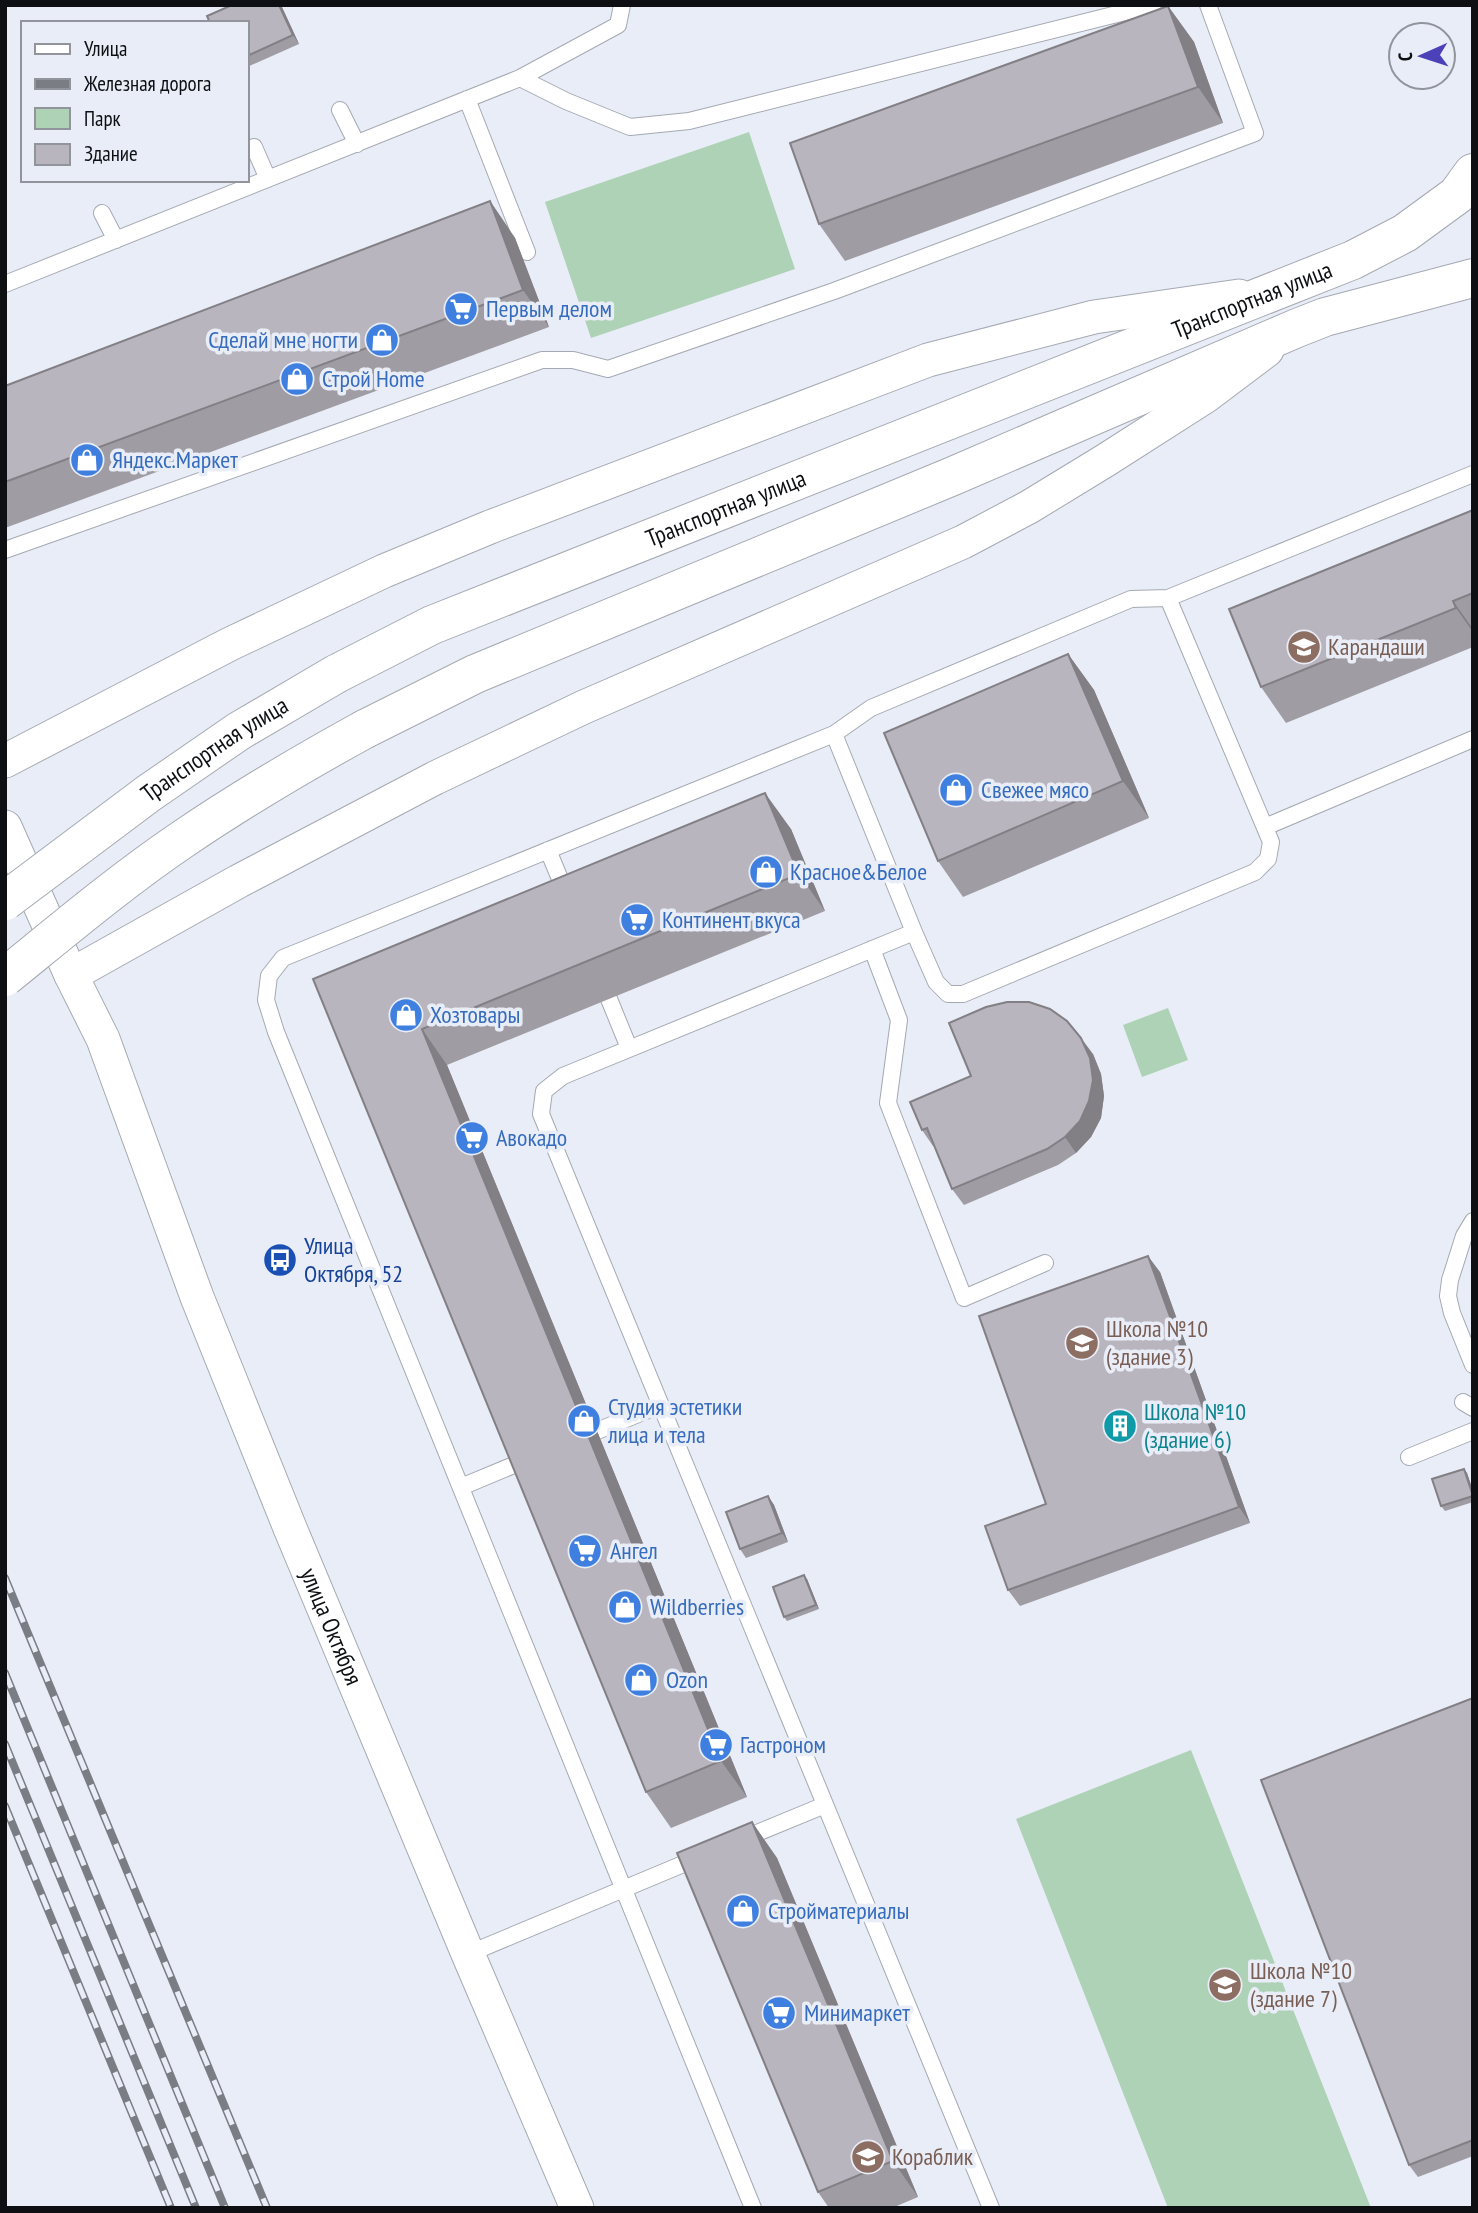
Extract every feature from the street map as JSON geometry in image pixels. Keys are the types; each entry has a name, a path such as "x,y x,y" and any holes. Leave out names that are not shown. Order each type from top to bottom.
{"street":[{"name":"Транспортная улица","path":"5,901 149,793 239,731 336,674 432,625 1353,260 1405,233 1458,195 1473,173"},
{"name":"Транспортная улица","path":"5,977 181,840 277,778 365,729 475,674 961,472 1297,328 1325,317 1473,278"},
{"path":"5,761 230,644 384,571 490,527 928,360 1094,317 1279,290"},
{"path":"71,975 239,881 435,778 584,707 964,542 1029,507 1184,410 1297,328"},
{"name":"улица Октября","path":"5,827 71,975 103,1039 197,1297 468,1954 577,2208"}],"lane":[{"path":"5,284 520,78 618,25 622,5"},
{"path":"520,78 566,101 630,127 689,121 1153,5"},
{"path":"5,550 542,360 573,360 608,369 834,291 1255,132 1208,5"},
{"path":"467,99 527,252"},
{"path":"340,110 357,144"},
{"path":"254,147 268,179"},
{"path":"102,213 116,240"},
{"path":"753,2208 276,1032 266,1000 269,976 283,958 834,734 872,708 1131,599 1168,598 1473,474"},
{"path":"834,734 936,982 948,994 963,994 1255,872 1268,859 1271,842 1168,598"},
{"path":"1265,827 1473,739"},
{"path":"548,850 571,907"},
{"path":"915,932 563,1076 544,1091 541,1114 825,1805 984,2206"},
{"path":"872,949 899,1020 888,1103 964,1298 1045,1263"},
{"path":"609,999 629,1048"},
{"path":"1473,1221 1464,1236 1450,1280 1448,1296 1473,1365"},
{"path":"597,1431 660,1405"},
{"path":"1409,1457 1473,1431"},
{"path":"461,1487 521,1462"},
{"path":"468,1954 825,1805"}],"green space":[{"path":"749,132 795,269 591,338 545,202"},
{"path":"1168,1008 1188,1060 1142,1077 1123,1025"},
{"path":"1191,1750 1371,2208 1168,2208 1016,1819"}],"building":[{"path":"232,5 279,5 293,35 248,56 248,21 209,21 207,16"},
{"path":"1168,6 1198,87 819,224 790,143"},
{"path":"490,201 523,290 5,482 5,386"},
{"path":"1473,510 1473,593 1453,601 1456,608 1261,687 1229,609"},
{"path":"1068,654 1123,781 938,861 884,733"},
{"path":"765,793 799,874 422,1029 721,1761 646,1792 313,979"},
{"path":"1007,1002 1029,1002 1050,1009 1067,1021 1081,1038 1090,1058 1093,1080 1089,1101 1080,1121 1065,1137 1047,1149 952,1189 927,1128 922,1130 910,1102 971,1076 949,1023 986,1007"},
{"name":"Школа №10 (здание 6)","path":"1148,1256 1239,1507 1008,1590 985,1526 1046,1504 979,1316"},
{"path":"1464,1469 1473,1496 1441,1506 1432,1479"},
{"path":"768,1496 782,1533 740,1549 726,1512"},
{"path":"804,1575 816,1605 784,1617 773,1587"},
{"path":"1473,1698 1473,2140 1409,2165 1261,1780"},
{"path":"752,1822 893,2161 818,2192 677,1853"}],"railway":[{"path":"5,1578 267,2208"},
{"path":"5,1673 225,2208"},
{"path":"5,1744 196,2208"},
{"path":"5,1806 171,2208"}],"place":[{"name":"Первым делом","path":"461,309"},
{"name":"Сделай мне ногти","path":"382,340"},
{"name":"Строй Home","path":"297,379"},
{"name":"Яндекс.Маркет","path":"87,460"},
{"name":"Карандаши","path":"1304,647"},
{"name":"Свежее мясо","path":"956,790"},
{"name":"Красное&Белое","path":"766,872"},
{"name":"Континент вкуса","path":"637,920"},
{"name":"Хозтовары","path":"406,1015"},
{"name":"Авокадо","path":"472,1138"},
{"name":"Улица Октября, 52","path":"280,1260"},
{"name":"Школа №10 (здание 3)","path":"1082,1343"},
{"name":"Студия эстетики лица и тела","path":"584,1421"},
{"name":"Школа №10 (здание 6)","path":"1120,1426"},
{"name":"Ангел","path":"585,1551"},
{"name":"Wildberries","path":"625,1607"},
{"name":"Ozon","path":"641,1680"},
{"name":"Гастроном","path":"716,1745"},
{"name":"Стройматериалы","path":"743,1911"},
{"name":"Школа №10 (здание 7)","path":"1225,1985"},
{"name":"Минимаркет","path":"779,2013"},
{"name":"Кораблик","path":"868,2157"}]}
